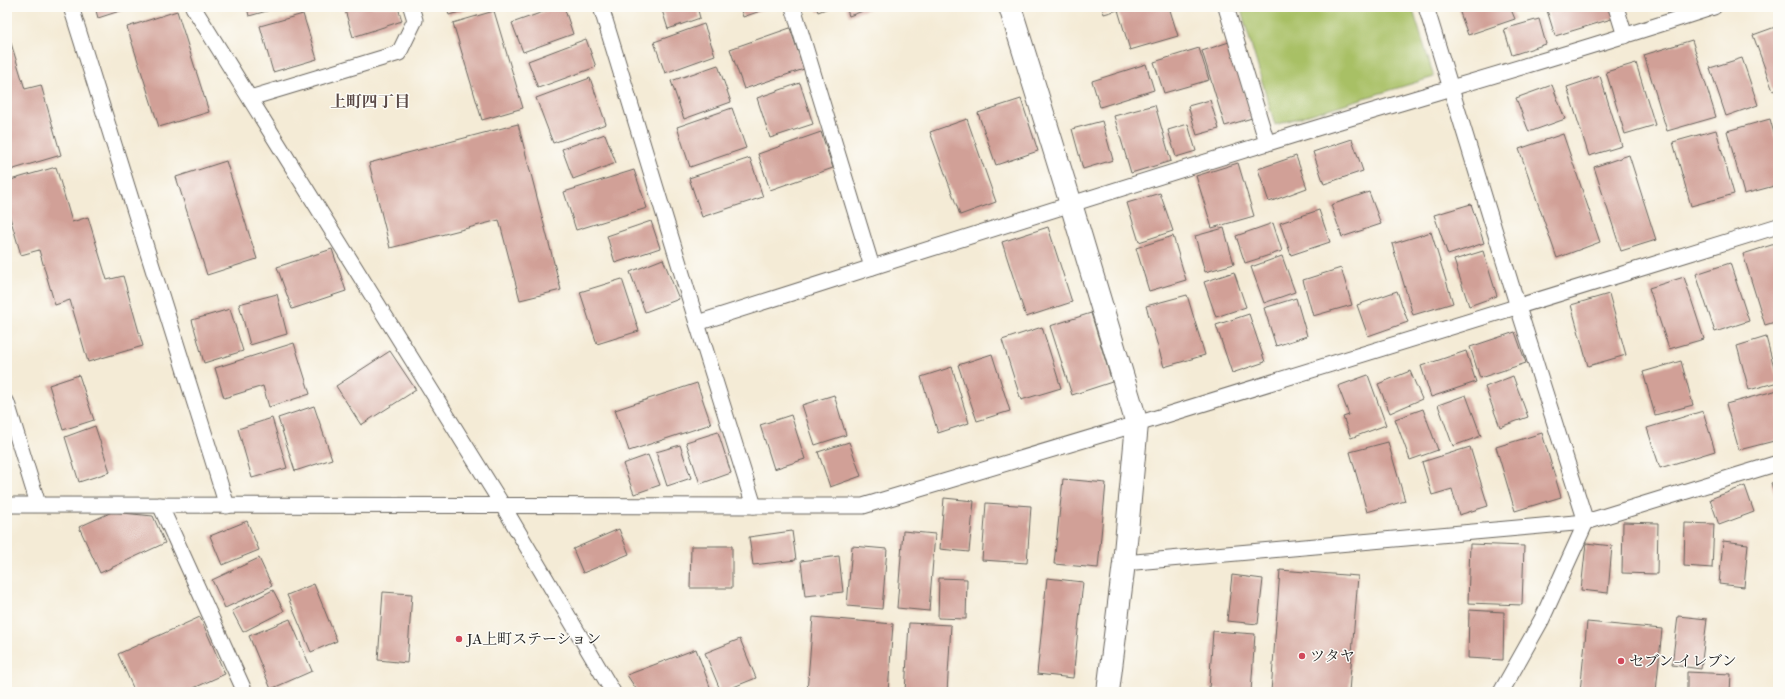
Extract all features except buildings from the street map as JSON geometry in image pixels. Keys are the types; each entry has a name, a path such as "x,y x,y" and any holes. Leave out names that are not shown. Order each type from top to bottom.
{"street":[{"path":"1010,7 1137,424 1124,563 1108,692"}],"lane":[{"path":"71,7 227,506"},
{"path":"193,7 503,506 613,692"},
{"path":"250,98 399,54 415,20 411,7"},
{"path":"601,7 754,506"},
{"path":"794,7 872,267"},
{"path":"1226,7 1267,143"},
{"path":"1426,7 1449,87 1586,522 1542,619 1501,692"},
{"path":"1616,7 1625,36"},
{"path":"697,323 1267,143 1449,87 1625,36 1714,7"},
{"path":"7,505 864,506 1137,424 1778,226"},
{"path":"7,403 38,504"},
{"path":"1124,563 1586,522 1778,463"},
{"path":"160,505 245,692"}],"green space":[{"path":"1240,7 1412,7 1434,77 1275,125"}],"place":[{"name":"JA上町ステーション","path":"459,639"},
{"name":"ツタヤ","path":"1302,656"},
{"name":"セブン-イレブン","path":"1621,661"}],"district":[{"name":"上町四丁目","path":"370,101"}]}
